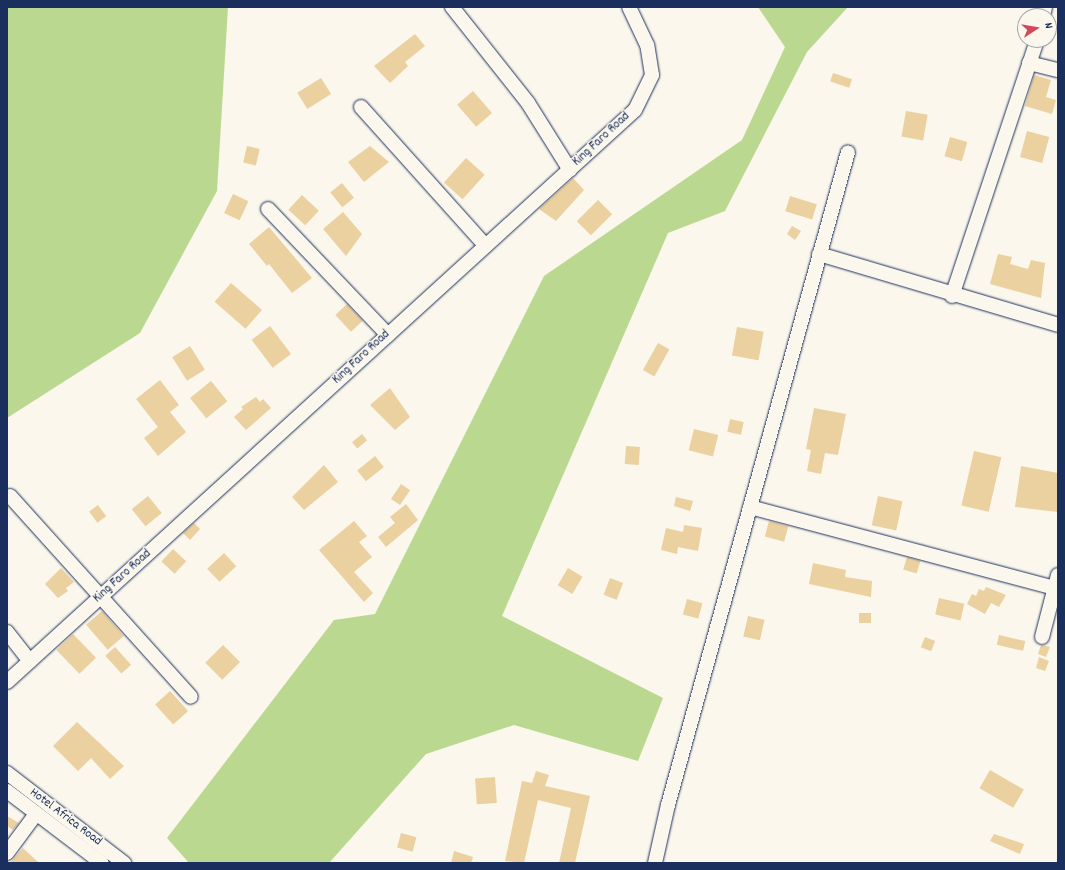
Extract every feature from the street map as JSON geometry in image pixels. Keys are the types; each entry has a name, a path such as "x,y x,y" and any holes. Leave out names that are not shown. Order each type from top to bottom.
{"street":[{"path":"452,7 528,102 570,170"},
{"name":"King Faro Road","path":"7,682 485,245 635,110 652,75 647,45 629,7"},
{"path":"952,296 1034,48"},
{"path":"1029,63 1058,70"},
{"path":"361,107 485,245"},
{"path":"655,863 750,507 848,152"},
{"path":"268,209 388,335"},
{"path":"819,254 952,296 1058,325"},
{"path":"10,496 102,596 191,697"},
{"path":"750,507 1057,584 1042,637"},
{"path":"7,632 30,661"},
{"name":"Hotel Africa Road","path":"7,773 124,863"},
{"name":"Hotel Africa Road","path":"7,791 102,863"},
{"path":"7,853 36,814"}],"green space":[{"path":"7,7 228,7 217,191 140,333 7,418"},
{"path":"758,7 848,7 807,52 725,211 668,233 502,616 663,698 638,761 514,725 426,754 329,863 189,863 167,838 334,620 375,614 544,276 742,140 785,47"}],"building":[{"path":"415,34 425,46 405,62 408,66 390,83 374,66"},
{"path":"833,73 852,79 849,88 830,82"},
{"path":"1034,75 1051,80 1046,97 1056,100 1052,114 1025,106"},
{"path":"321,78 331,94 307,109 297,93"},
{"path":"473,91 492,113 476,127 457,105"},
{"path":"906,111 928,115 923,140 901,137"},
{"path":"1027,131 1049,137 1042,163 1020,157"},
{"path":"950,137 967,142 962,161 944,156"},
{"path":"247,146 260,149 256,165 243,163"},
{"path":"370,146 389,162 364,182 348,162"},
{"path":"466,158 485,175 462,199 444,183"},
{"path":"573,178 584,190 556,221 539,209"},
{"path":"342,183 354,198 342,207 330,192"},
{"path":"233,194 248,201 240,220 224,213"},
{"path":"302,195 319,211 305,225 288,210"},
{"path":"790,196 817,204 812,219 785,211"},
{"path":"598,200 612,214 591,235 577,221"},
{"path":"343,212 362,234 346,256 323,229"},
{"path":"792,226 801,231 795,240 787,234"},
{"path":"269,227 312,278 292,293 269,264 267,266 249,244"},
{"path":"998,254 1012,257 1010,264 1028,269 1031,260 1045,263 1041,298 990,284"},
{"path":"231,283 262,310 246,329 215,302"},
{"path":"347,304 363,321 351,332 335,315"},
{"path":"270,326 291,354 273,368 252,340"},
{"path":"737,327 764,332 759,360 732,356"},
{"path":"658,343 669,349 654,376 643,370"},
{"path":"190,346 205,370 187,381 172,357"},
{"path":"160,380 179,405 170,412 186,432 158,456 144,438 158,427 136,399"},
{"path":"211,381 227,401 206,418 190,398"},
{"path":"390,388 410,417 395,430 370,405"},
{"path":"256,397 260,402 263,399 271,408 246,430 234,417 243,409 241,407"},
{"path":"814,408 846,414 838,455 825,453 821,474 807,471 811,450 806,449"},
{"path":"730,419 744,422 741,435 727,432"},
{"path":"694,429 718,435 713,456 689,450"},
{"path":"362,434 367,440 357,448 352,442"},
{"path":"626,446 640,447 639,465 625,464"},
{"path":"974,451 1001,457 989,512 961,506"},
{"path":"375,456 384,467 366,481 357,470"},
{"path":"324,465 338,482 304,510 292,497"},
{"path":"1021,466 1058,473 1058,512 1015,507"},
{"path":"401,484 410,490 400,505 391,499"},
{"path":"148,496 162,513 146,526 132,509"},
{"path":"878,496 902,501 896,531 872,525"},
{"path":"676,497 693,501 690,511 674,506"},
{"path":"406,504 418,520 386,547 378,537 395,523 390,517"},
{"path":"98,505 106,516 97,523 89,511"},
{"path":"354,521 367,536 359,542 372,557 354,572 373,593 364,602 319,550"},
{"path":"769,521 788,526 784,542 765,536"},
{"path":"194,523 200,529 190,540 183,533"},
{"path":"684,525 702,528 698,551 678,547 677,554 661,550 666,528 683,532"},
{"path":"173,549 186,561 175,574 161,561"},
{"path":"224,553 236,566 219,582 207,569"},
{"path":"907,557 920,561 917,574 903,569"},
{"path":"813,563 846,570 845,577 872,581 871,597 809,584"},
{"path":"61,568 74,582 66,588 68,591 58,598 45,584"},
{"path":"568,568 583,577 572,594 558,585"},
{"path":"610,578 623,583 617,600 604,595"},
{"path":"986,587 1006,595 999,607 991,603 985,614 967,604 972,594 976,596 979,589 984,591"},
{"path":"939,598 964,604 961,620 935,615"},
{"path":"687,599 702,603 698,619 683,614"},
{"path":"102,611 124,636 108,650 86,625"},
{"path":"859,613 871,613 871,623 859,623"},
{"path":"748,616 765,620 760,640 743,636"},
{"path":"73,634 96,658 79,674 56,650"},
{"path":"999,635 1025,641 1023,651 997,645"},
{"path":"925,637 935,641 931,651 921,647"},
{"path":"223,645 240,662 222,680 205,663"},
{"path":"1041,645 1050,647 1046,657 1038,654"},
{"path":"115,647 131,665 121,674 105,656"},
{"path":"1039,657 1049,661 1045,671 1036,668"},
{"path":"170,691 188,711 173,724 155,704"},
{"path":"77,722 124,766 110,779 91,758 78,771 53,746"},
{"path":"990,770 1024,790 1013,808 980,788"},
{"path":"536,771 549,775 545,786 590,796 575,863 559,863 571,808 538,800 524,863 505,861 522,781 532,783"},
{"path":"495,777 497,803 477,804 475,778"},
{"path":"7,816 19,823 13,830 7,826"},
{"path":"401,833 416,837 413,852 397,847"},
{"path":"994,834 1024,844 1020,854 990,841"},
{"path":"23,848 39,863 10,863"},
{"path":"454,851 473,857 471,863 451,863"}]}
